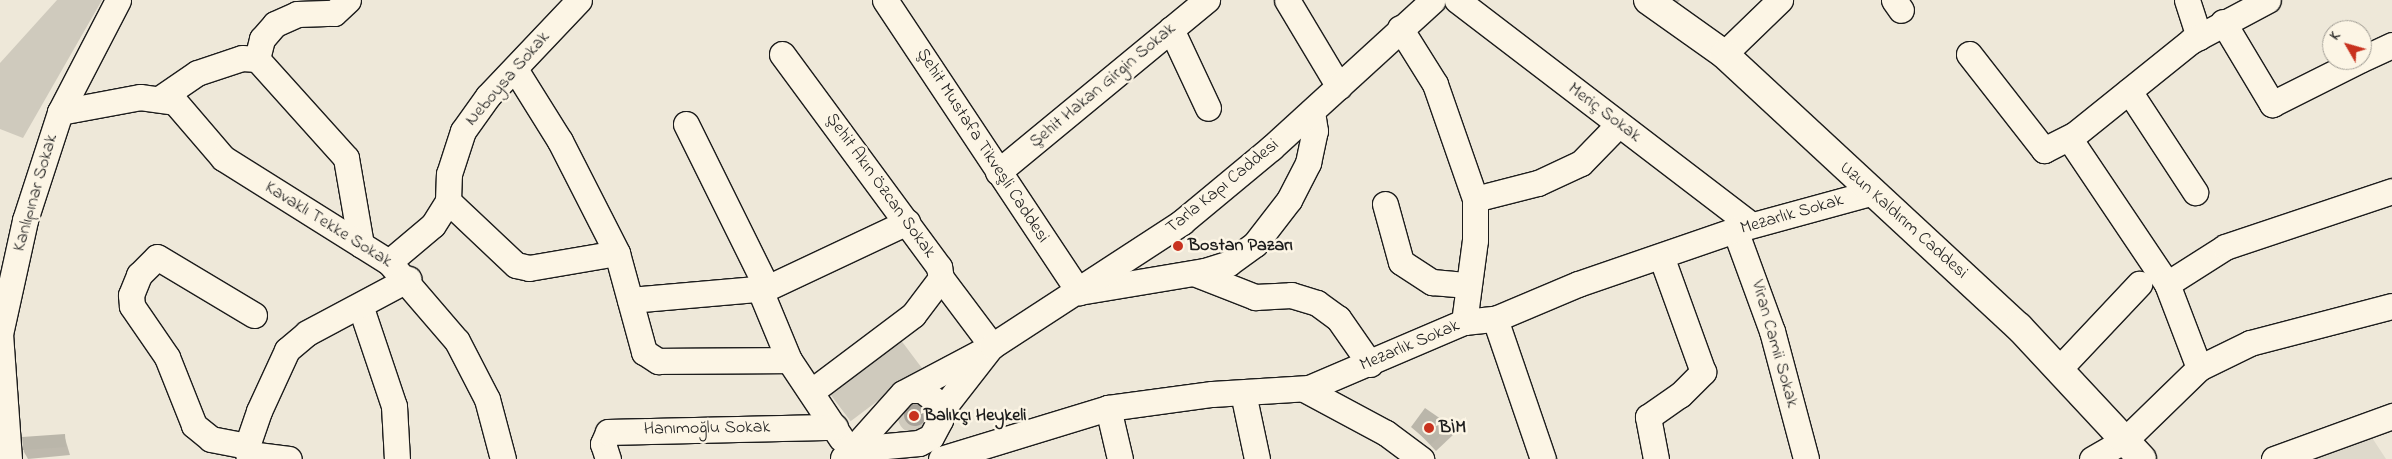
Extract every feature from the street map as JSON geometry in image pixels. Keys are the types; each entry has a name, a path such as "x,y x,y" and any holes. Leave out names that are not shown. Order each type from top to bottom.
{"main road":[{"name":"Uzun Kaldırım Caddesi","path":"1648,0 1724,54 1870,193 2019,327 2134,449"}],"street":[{"name":"Kanlıpınar Sokak","path":"9,459 0,334 25,220 60,112 118,0"},
{"path":"258,58 262,39 275,24 297,14 334,13 348,0"},
{"name":"Neboysa Sokak","path":"389,262 433,226 448,202 449,174 462,131 515,69 579,0"},
{"name":"Şehit Mustafa Tikveşli Caddesi","path":"885,0 1079,292"},
{"name":"Şehit Hakan Girgin Sokak","path":"998,172 1207,0"},
{"path":"1287,0 1339,87"},
{"name":"Meriç Sokak","path":"1457,0 1619,124 1743,228"},
{"path":"2187,0 2199,37"},
{"path":"1969,54 2044,150 2069,138 2199,37 2223,22 2268,0"},
{"path":"1724,54 1774,1"},
{"path":"1413,11 1435,84 1475,199 1464,322"},
{"name":"Tarla Kapı Caddesi","path":"846,456 891,405 910,390 992,346 1079,292 1182,222 1339,87 1413,11"},
{"path":"2223,22 2272,104 2341,70"},
{"path":"1171,29 1208,108"},
{"path":"2372,55 2392,45"},
{"name":"Şehit Akın Özcan Sokak","path":"782,54 939,267 941,278 914,315 812,391"},
{"path":"60,112 162,97 197,73 242,58 258,58 346,158 361,245"},
{"path":"515,69 560,141 617,253 644,352 658,361 789,360"},
{"path":"2129,91 2196,192"},
{"name":"Kavaklı Tekke Sokak","path":"162,97 175,102 223,158 389,262 408,279 457,341 487,399 503,459"},
{"path":"1079,292 1194,273 1229,263 1274,222 1308,163 1315,131 1312,111"},
{"path":"686,124 763,289 789,360 812,391 834,427 846,456 907,444 940,453"},
{"path":"1475,199 1538,183 1581,163 1619,124"},
{"path":"2069,138 2167,284 2199,368"},
{"path":"2167,284 2225,247 2392,191"},
{"name":"Mezarlık Sokak","path":"940,453 1108,408 1304,388 1370,364 1464,322 1495,319 1578,284 1743,228 1870,193"},
{"path":"448,202 516,265 529,268 617,253"},
{"path":"1385,204 1401,262 1432,282 1468,285"},
{"path":"630,300 763,289 907,222"},
{"name":"Viran Camii Sokak","path":"1743,228 1806,459"},
{"path":"1656,459 1648,417 1680,395 1703,372 1661,256"},
{"path":"254,315 157,257 139,275 132,294 132,306 167,357 194,425 211,439 248,453 288,459"},
{"path":"1194,273 1255,297 1291,295 1318,303 1338,318 1370,364"},
{"path":"941,278 992,346"},
{"path":"248,453 274,372 287,350 307,333 361,308 408,279"},
{"path":"2059,369 2139,284"},
{"path":"2092,459 2134,449 2199,368 2250,343 2392,306"},
{"path":"361,308 394,406 397,459"},
{"path":"1495,319 1543,459"},
{"name":"Tarla Kapı Caddesi","path":"940,453 940,412 992,346"},
{"path":"1304,388 1386,433 1421,459"},
{"path":"910,390 930,394 940,412"},
{"path":"1243,393 1257,459"},
{"path":"891,405 892,427 907,444"},
{"path":"1108,408 1120,459"},
{"path":"2274,459 2392,416"},
{"name":"Hanımoğlu Sokak","path":"608,459 603,444 608,432 834,427"}],"shaded area":[{"path":"57,0 102,0 23,138 0,129 0,63"},
{"path":"897,335 922,368 851,421 826,389"},
{"path":"914,401 925,406 930,417 925,428 914,433 903,428 898,417 903,406"},
{"path":"911,404 919,404 926,411 926,419 919,426 911,426 904,419 904,411"},
{"path":"2367,430 2386,459 2308,459"}],"building":[{"path":"1425,408 1451,426 1431,444 1411,427"},
{"path":"65,434 66,447 23,450 22,437"}],"place":[{"name":"Bostan Pazarı","path":"1178,246"},
{"name":"Balıkçı Heykeli","path":"914,416"},
{"name":"BİM","path":"1429,428"}]}
